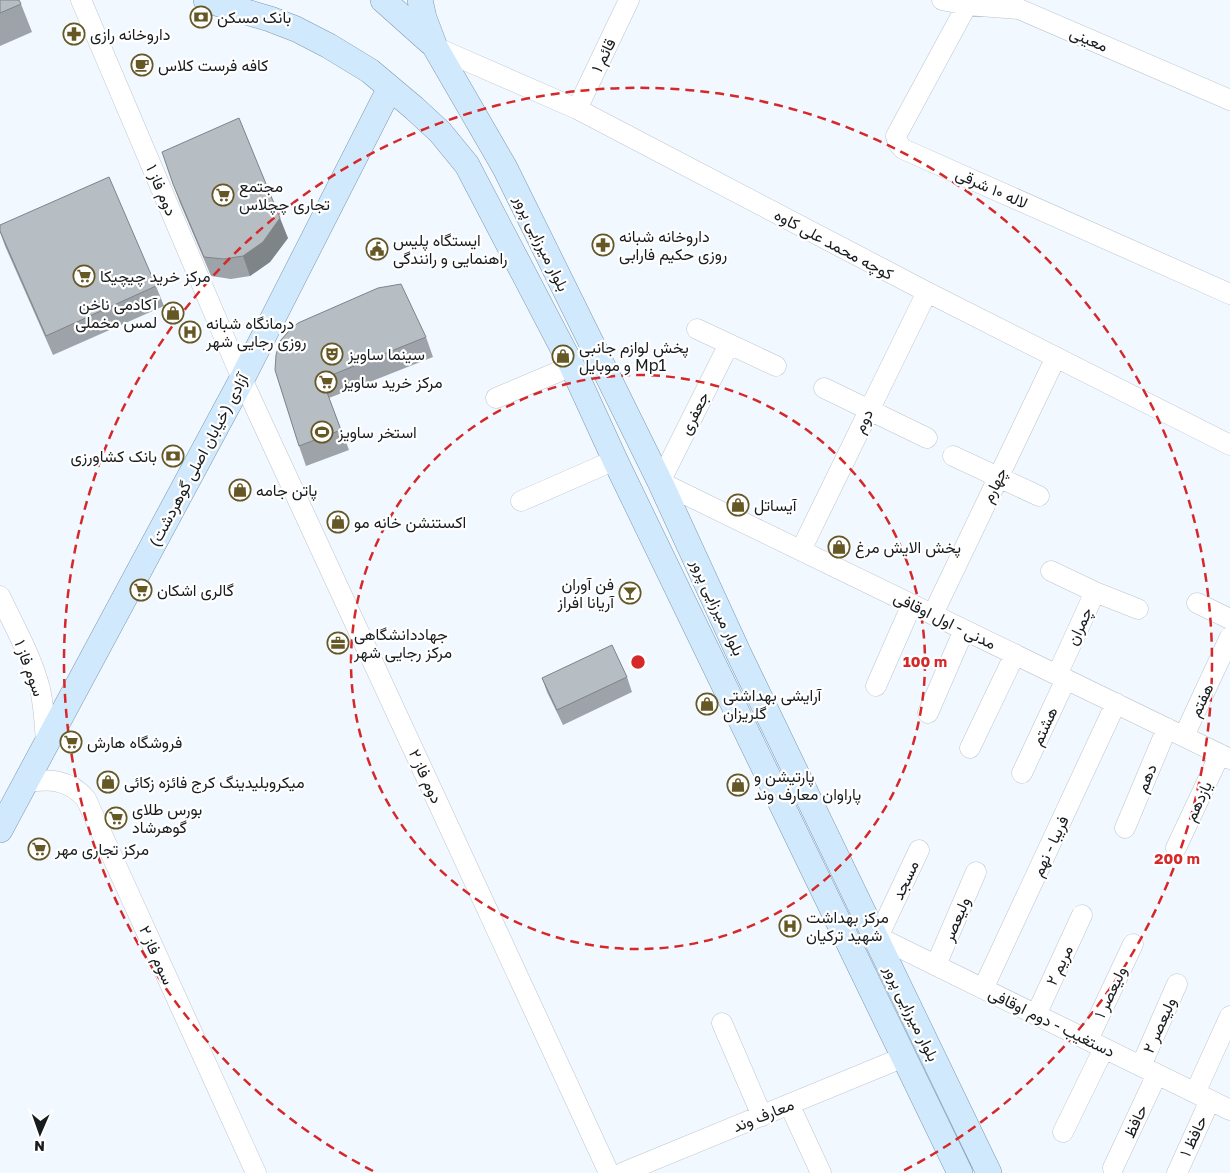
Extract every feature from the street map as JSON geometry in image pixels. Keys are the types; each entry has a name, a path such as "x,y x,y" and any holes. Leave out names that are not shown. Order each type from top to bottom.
{"main road":[{"path":"383,0 435,47"},
{"path":"420,0 424,18 435,47"},
{"name":"بلوار میرزایی پرور","path":"217,1 313,38 350,58 390,88 440,132 467,165 572,366 615,460 960,1173"},
{"name":"بلوار میرزایی پرور","path":"435,47 505,168 660,482 738,652 989,1173"},
{"name":"آزادی (خیابان اصلی گوهردشت)","path":"0,830 242,379 390,88"}],"street":[{"name":"دوم فاز ۱","path":"81,0 242,379"},
{"name":"قائم ۱","path":"577,109 630,0"},
{"name":"معینی","path":"942,0 967,5 1019,9 1230,100"},
{"name":"لاله ۱۰ شرقی","path":"967,5 896,136 898,143 903,149 1230,294"},
{"name":"کوچه محمد علی کاوه","path":"435,47 577,109 926,292 1230,445"},
{"name":"دوم","path":"801,550 926,292"},
{"path":"697,329 776,366"},
{"name":"جعفری","path":"660,482 729,344"},
{"name":"چهارم","path":"933,614 1056,357"},
{"path":"496,398 572,366"},
{"name":"دوم فاز ۲","path":"242,379 609,1173"},
{"path":"824,388 927,438"},
{"path":"953,456 1039,496"},
{"path":"521,501 615,460"},
{"name":"مدنی - اول اوقافی","path":"660,482 1225,756"},
{"path":"1051,571 1095,592"},
{"name":"چمران","path":"1062,677 1095,592 1138,609"},
{"name":"سوم فاز ۱","path":"0,596 34,670 45,723 46,743"},
{"path":"1197,603 1230,619"},
{"path":"876,686 912,604"},
{"path":"928,713 964,630"},
{"name":"هفتم","path":"1176,732 1230,637"},
{"path":"970,748 1016,654"},
{"name":"هشتم","path":"1022,773 1062,677"},
{"name":"فریبا - نهم","path":"983,988 1116,704"},
{"name":"دهم","path":"1125,828 1176,732"},
{"name":"یازدهم","path":"1176,848 1225,756"},
{"name":"سوم فاز ۲","path":"24,784 41,780 55,780 79,791 86,799 256,1173"},
{"name":"مسجد","path":"876,936 919,850"},
{"name":"ولیعصر","path":"936,965 976,872"},
{"name":"مریم ۲","path":"1036,1015 1082,915"},
{"name":"دستغیب - دوم اوقافی","path":"876,936 1230,1110"},
{"name":"ولیعصر ۱","path":"1063,1132 1133,944"},
{"name":"ولیعصر ۲","path":"1149,1070 1177,984"},
{"name":"حافظ ۱","path":"1177,1173 1230,1016"},
{"path":"722,1023 762,1116"},
{"name":"معارف وند","path":"622,1173 904,1058"},
{"name":"حافظ","path":"1113,1168 1149,1070"},
{"path":"789,1104 821,1173"}],"building":[{"path":"0,0 19,0 21,4 0,13"},
{"name":"مجتمع تجاری چچلاس","path":"239,118 280,218 263,242 243,256 224,259 204,257 173,184 162,152"},
{"name":"مرکز خرید چیچیکا","path":"109,177 156,286 46,336 0,231 0,225"},
{"name":"مرکز خرید ساویز","path":"401,284 426,337 322,379 341,430 299,446 275,370 276,355 280,341 298,323 378,288"},
{"path":"612,645 627,677 557,710 542,678"}],"place":[{"name":"بانک مسکن","path":"201,17"},
{"name":"داروخانه رازی","path":"74,34"},
{"name":"کافه فرست کلاس","path":"142,65"},
{"name":"مجتمع تجاری چچلاس","path":"223,195"},
{"name":"داروخانه شبانه روزی حکیم فارابی","path":"603,245"},
{"name":"ایستگاه پلیس راهنمایی و رانندگی","path":"377,249"},
{"name":"مرکز خرید چیچیکا","path":"84,276"},
{"name":"آکادمی ناخن لمس مخملی","path":"173,313"},
{"name":"درمانگاه شبانه روزی رجایی شهر","path":"190,332"},
{"name":"سینما ساویز","path":"332,354"},
{"name":"پخش لوازم جانبی و موبایل Mp1","path":"563,356"},
{"name":"مرکز خرید ساویز","path":"326,382"},
{"name":"استخر ساویز","path":"322,432"},
{"name":"بانک کشاورزی","path":"173,456"},
{"name":"پاتن جامه","path":"240,490"},
{"name":"آیساتل","path":"738,505"},
{"name":"اکستنشن خانه مو","path":"338,522"},
{"name":"پخش الایش مرغ","path":"839,547"},
{"name":"گالری اشکان","path":"141,590"},
{"name":"فن آوران آریانا افراز","path":"630,593"},
{"name":"جهاددانشگاهی مرکز رجایی شهر","path":"338,643"},
{"name":"آرایشی بهداشتی گلریزان","path":"707,704"},
{"name":"فروشگاه هارش","path":"71,742"},
{"name":"میکروبلیدینگ کرج فائزه زکائی","path":"108,782"},
{"name":"پارتیشن و پاراوان معارف وند","path":"738,785"},
{"name":"بورس طلای گوهرشاد","path":"116,818"},
{"name":"مرکز تجاری مهر","path":"39,849"},
{"name":"مرکز بهداشت شهید ترکیان","path":"790,926"}]}
